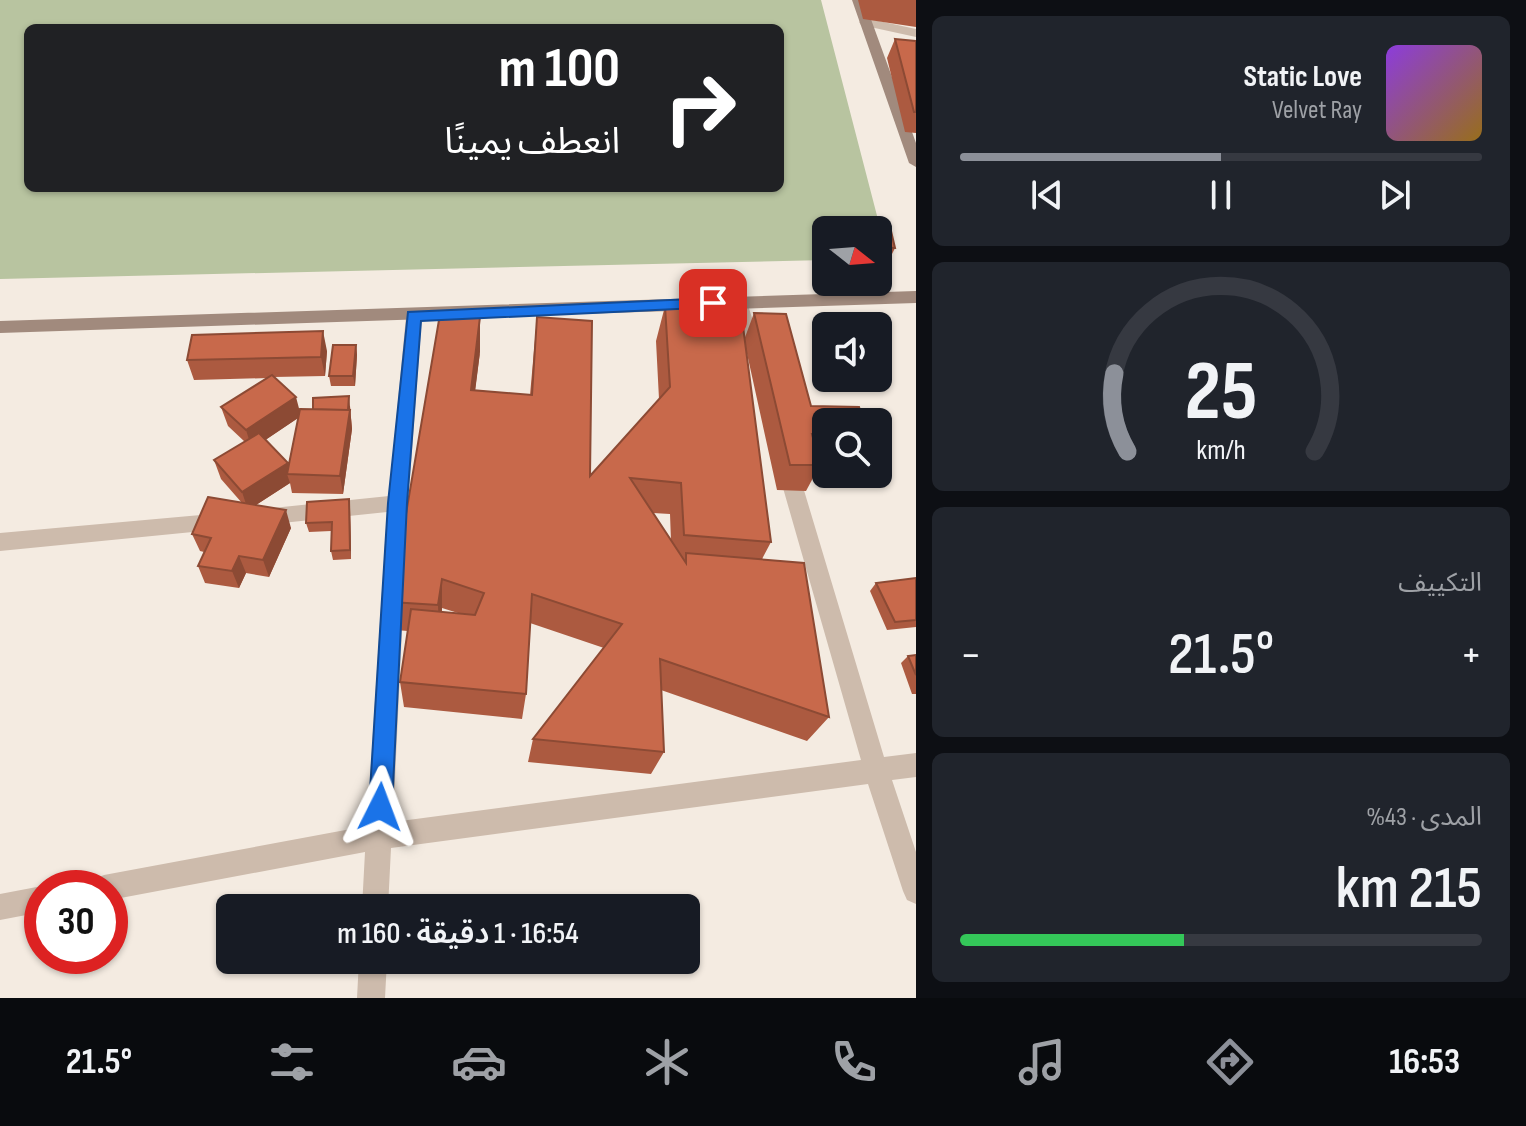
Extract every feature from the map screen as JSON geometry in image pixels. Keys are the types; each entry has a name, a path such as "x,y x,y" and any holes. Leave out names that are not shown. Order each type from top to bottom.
{"street":[{"path":"858,0 916,163"},
{"path":"865,22 916,33"},
{"path":"0,327 414,316 916,297"},
{"path":"739,302 761,378"},
{"path":"376,894 398,503 414,316"},
{"path":"779,439 877,773 916,891"},
{"path":"0,542 398,503"},
{"path":"128,884 378,837 877,773 916,765"},
{"path":"0,907 24,902"},
{"path":"371,998 372,974"}],"green space":[{"path":"0,0 821,0 877,216 812,216 812,260 0,279"}],"building":[{"path":"895,39 916,41 916,112 914,112"},
{"path":"665,306 741,311 771,542 684,535 681,483 630,478 686,563 686,553 804,563 829,717 660,659 664,752 533,739 622,624 532,594 526,694 400,682 411,609 475,615 484,593 442,579 438,605 391,602 440,314 480,317 471,390 532,395 537,317 592,321 590,476 670,387"},
{"path":"754,313 786,314 811,406 859,408 812,408 812,465 790,465"},
{"path":"323,331 321,357 187,360 192,335"},
{"path":"333,345 356,345 353,376 329,376"},
{"path":"272,375 296,397 246,430 221,407"},
{"path":"349,396 348,410 313,409 313,398"},
{"path":"300,409 350,410 340,476 287,474"},
{"path":"259,433 288,463 242,492 214,460"},
{"path":"208,497 286,510 263,560 239,556 232,571 198,566 211,538 192,534"},
{"path":"349,499 350,550 331,551 332,522 306,523 307,502"},
{"path":"916,578 916,620 895,622 876,583"},
{"path":"916,655 916,675 908,656"}],"route":[{"path":"380,807 398,503 414,316 713,303"}]}
